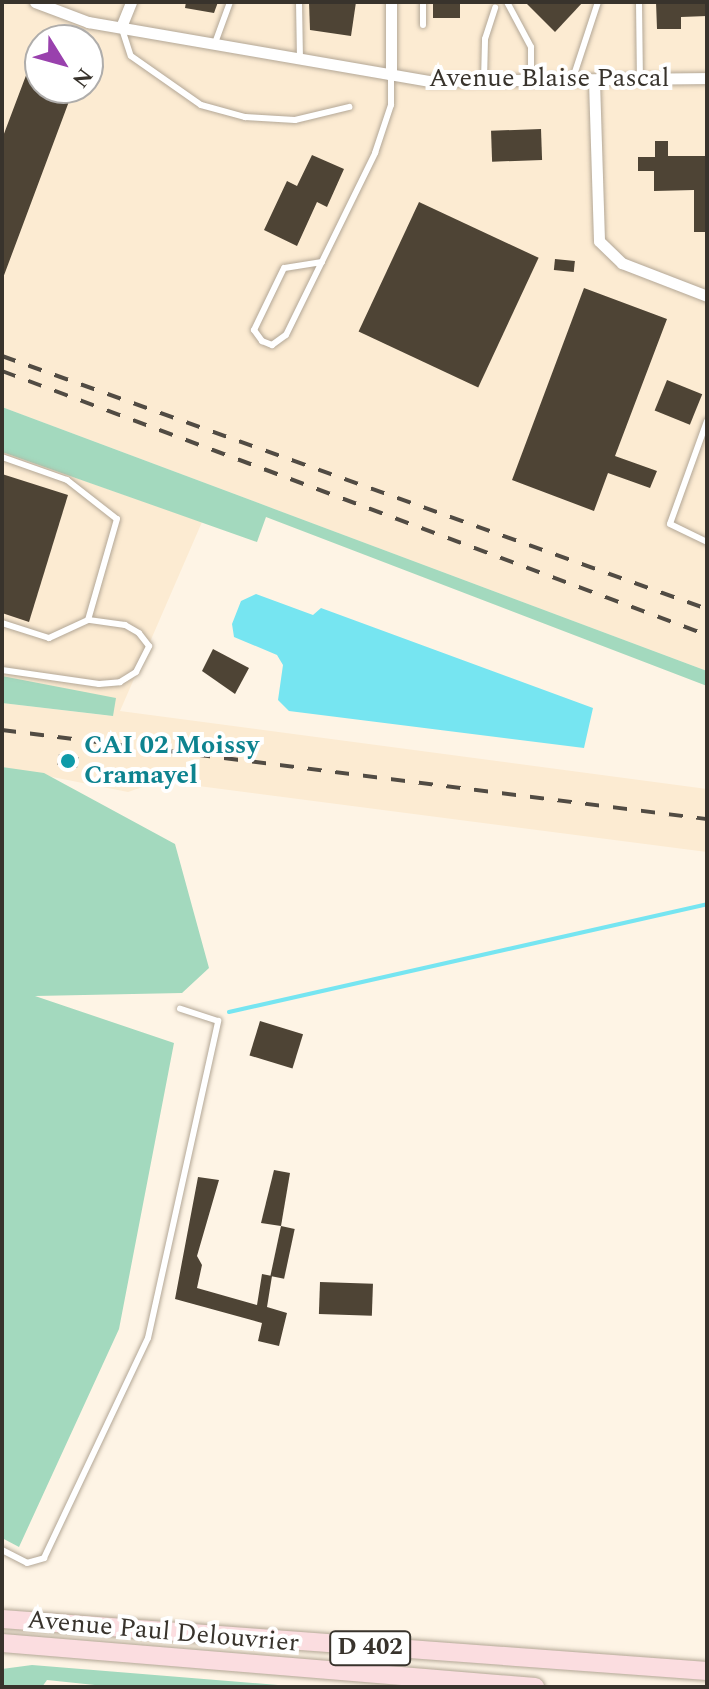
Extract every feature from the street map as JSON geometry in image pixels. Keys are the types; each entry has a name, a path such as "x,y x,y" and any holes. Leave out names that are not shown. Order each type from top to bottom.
{"main road":[{"name":"Avenue Paul Delouvrier","path":"2,1619 707,1671"},
{"name":"Avenue Paul Delouvrier","path":"2,1643 535,1687"}],"street":[{"name":"Avenue Blaise Pascal","path":"35,2 88,22 430,81 707,78"},
{"path":"121,27 131,2"},
{"path":"391,2 391,75"},
{"path":"594,81 599,241 622,263 707,296"}],"lane":[{"path":"215,43 230,2"},
{"path":"299,2 300,57"},
{"path":"423,2 423,25"},
{"path":"507,2 531,47 531,81"},
{"path":"572,81 598,2"},
{"path":"639,2 640,80"},
{"path":"484,81 485,39 495,8"},
{"path":"121,27 131,56 201,105 245,117 295,120 349,107"},
{"path":"322,262 284,268 254,330 262,341 272,345 286,335 322,262 375,153 391,105 391,75"},
{"path":"707,421 703,443 670,524 707,542"},
{"path":"2,457 67,480 117,519 88,620"},
{"path":"2,623 49,638 88,620 125,625 145,640 147,656 136,672 120,682 99,684 2,670"},
{"path":"2,1550 27,1563 44,1558 148,1338 218,1021 180,1009"}],"shaded area":[{"path":"2,2 707,2 707,671 2,407"},
{"path":"2,452 202,522 120,711 707,789 707,852 160,781 128,792 2,767 2,703 112,716 2,696"}],"green space":[{"path":"2,407 707,671 707,686 266,517 257,542 2,452"},
{"path":"2,676 116,698 113,716 2,703"},
{"path":"2,767 44,773 175,844 209,968 182,993 35,996 174,1043 119,1329 19,1547 2,1538"},
{"path":"32,1665 302,1687 114,1687 47,1680 42,1687 2,1687 2,1669"}],"water":[{"path":"256,594 313,615 321,608 593,708 584,748 289,711 278,700 283,665 277,655 234,637 232,624 241,601"}],"building":[{"path":"186,2 218,2 214,13 185,8"},
{"path":"309,2 356,2 351,36 310,30"},
{"path":"433,2 460,2 460,18 433,18"},
{"path":"525,2 583,2 555,32"},
{"path":"656,2 707,2 707,16 681,17 681,29 657,29"},
{"path":"24,81 24,104 68,104 3,278 2,139"},
{"path":"541,129 542,160 492,162 491,131"},
{"path":"655,141 668,141 668,156 707,156 707,232 694,232 694,190 654,191 654,171 638,171 638,157 655,157"},
{"path":"312,155 344,169 327,207 317,202 297,246 264,230 287,181 297,186"},
{"path":"419,202 539,258 478,387 359,332"},
{"path":"555,259 575,261 574,272 554,270"},
{"path":"584,288 667,319 615,456 657,471 650,488 608,473 594,511 512,480"},
{"path":"667,380 702,394 690,425 655,411"},
{"path":"2,474 68,495 29,622 2,613"},
{"path":"213,649 249,668 235,694 202,671"},
{"name":"CAI 02 Moissy Cramayel","path":"59,754 79,757 77,768 57,765"},
{"path":"260,1021 303,1034 293,1069 249,1055"},
{"path":"274,1170 290,1173 281,1226 261,1223"},
{"path":"198,1177 219,1180 197,1256 202,1265 197,1288 257,1305 262,1274 272,1276 267,1307 287,1313 279,1346 258,1341 262,1323 175,1299"},
{"path":"281,1226 295,1229 284,1279 270,1276"},
{"path":"320,1282 373,1284 372,1316 319,1314"}],"waterway":[{"path":"229,1012 707,904"}],"railway":[{"path":"2,356 707,609"},
{"path":"2,371 707,635"},
{"path":"2,730 707,819"}],"place":[{"name":"CAI 02 Moissy Cramayel","path":"68,761"}]}
